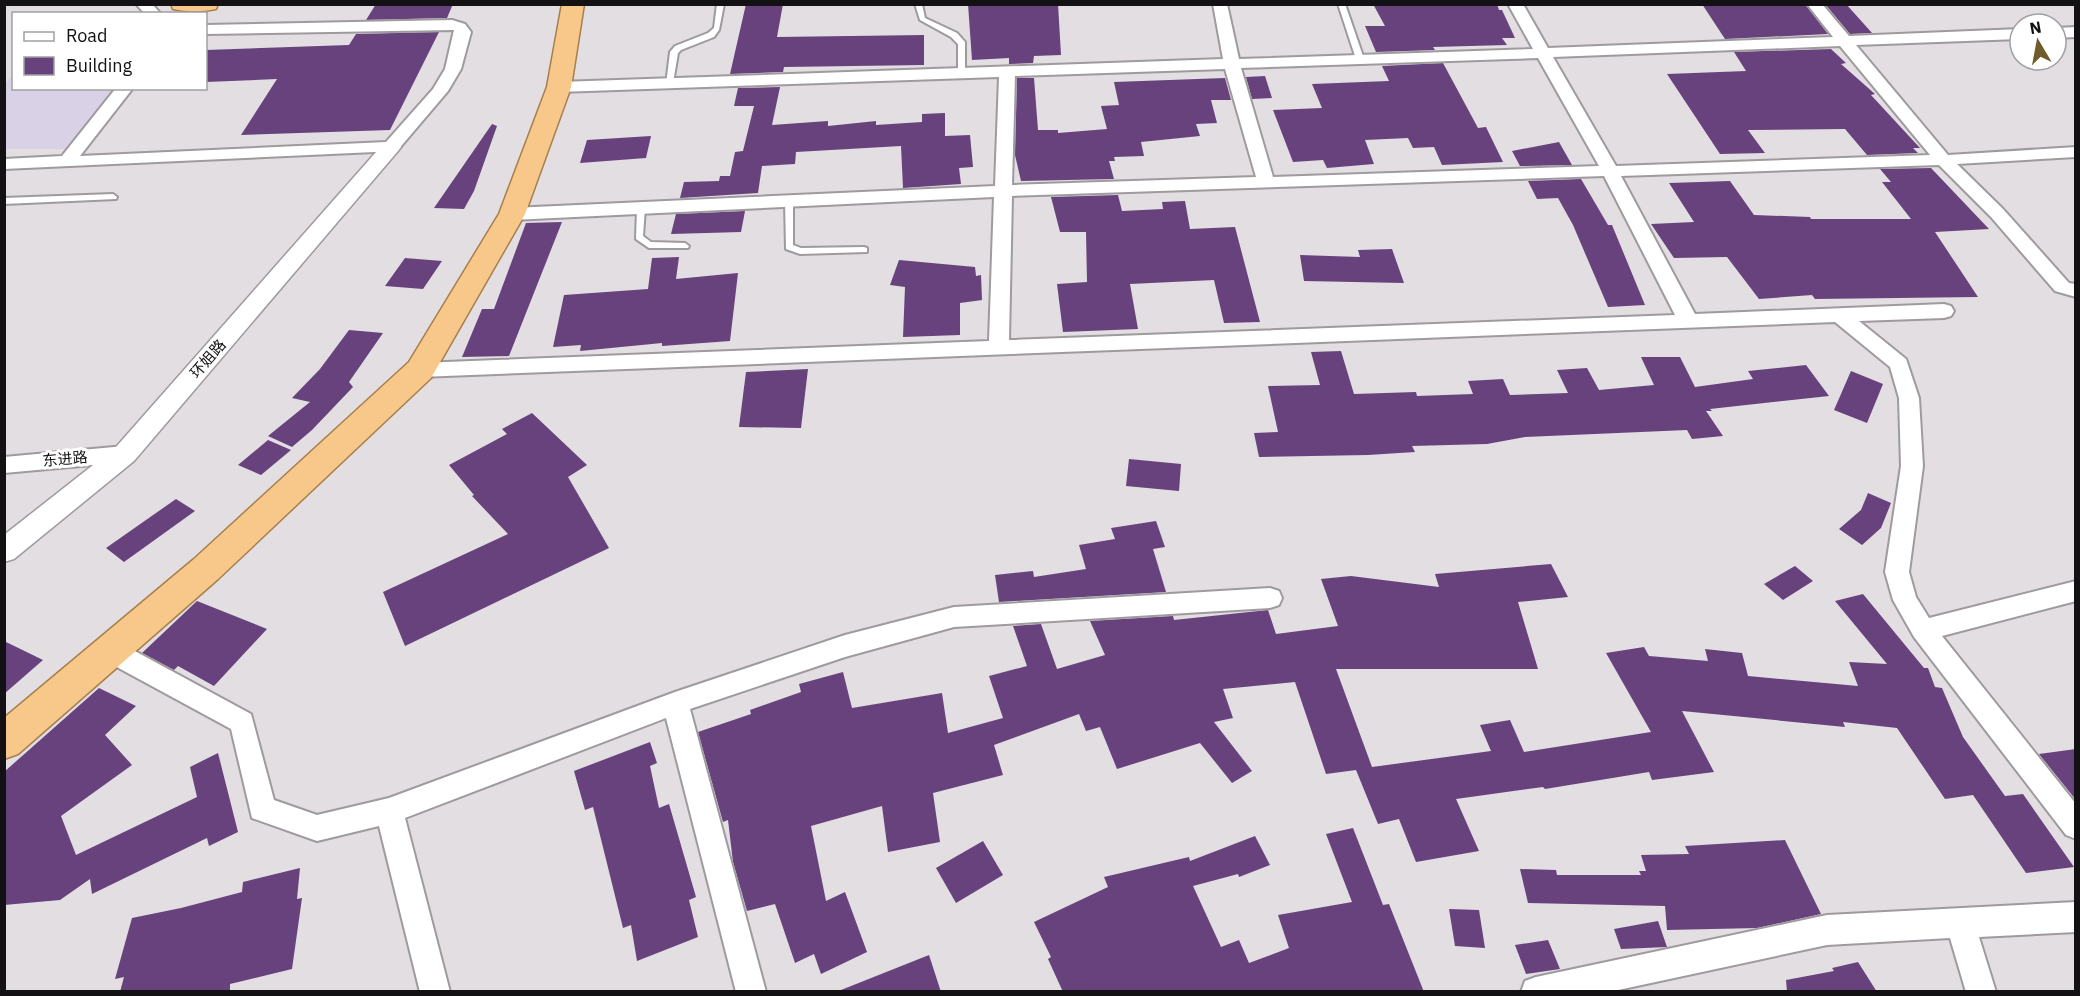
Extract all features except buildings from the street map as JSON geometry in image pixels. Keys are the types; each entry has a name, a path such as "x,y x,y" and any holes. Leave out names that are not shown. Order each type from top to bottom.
{"highway":[{"path":"169,4 194,5"},
{"path":"4,742 206,569 420,370 512,214 559,87 573,4"}],"street":[{"path":"1220,4 1233,64 1266,183"},
{"path":"1515,4 1610,171 1688,320"},
{"path":"1814,4 1943,160 2069,289 2076,303"},
{"path":"4,164 391,147 440,91 453,69 463,32 460,27 452,25 207,29"},
{"path":"559,87 2008,34"},
{"path":"999,346 1007,71"},
{"path":"67,161 123,90"},
{"name":"环姐路","path":"4,551 125,454 391,147"},
{"path":"512,214 1003,191 1943,160 2076,152"},
{"path":"420,370 1944,311"},
{"path":"1839,315 1899,364 1909,398 1912,466 1897,572 1905,600 1923,630 2076,826"},
{"name":"东进路","path":"4,465 125,454"},
{"path":"1923,630 2076,591"},
{"path":"111,651 242,722 262,809 317,828 389,811 675,703 845,646 954,617 1269,598"},
{"path":"675,703 751,992"},
{"path":"389,811 435,992"},
{"path":"1536,992 1827,930 2076,917"},
{"path":"1960,924 1981,992"}],"lane":[{"path":"669,83 674,52 678,48 711,35 717,29 721,4"},
{"path":"918,4 922,19 954,35 962,44 962,73"},
{"path":"1341,4 1360,59"},
{"path":"4,201 113,197"},
{"path":"789,201 789,247 800,251 864,250"},
{"path":"641,208 639,237 649,245 685,246"}],"shaded area":[{"path":"12,76 12,90 116,90 68,149 5,149 4,85"}]}
